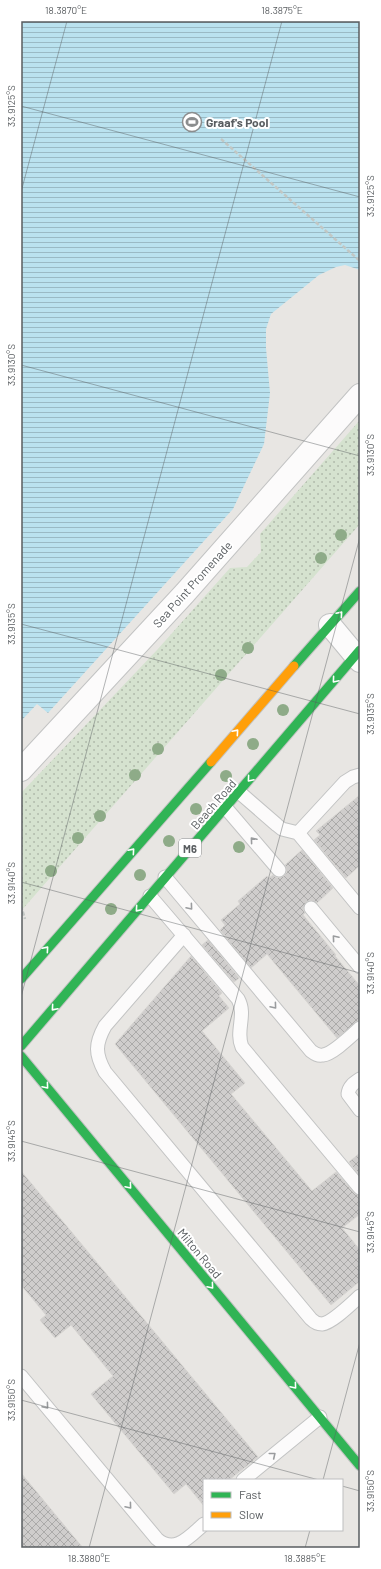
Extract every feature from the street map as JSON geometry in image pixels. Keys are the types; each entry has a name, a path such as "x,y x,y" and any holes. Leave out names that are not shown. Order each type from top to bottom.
{"main road":[{"path":"21,979 360,591"},
{"name":"Beach Road","path":"21,1046 225,807 358,655"},
{"name":"Milton Road","path":"21,1056 360,1466"}],"street":[{"name":"Sea Point Promenade","path":"21,770 185,593 360,395"},
{"path":"330,625 358,655"}],"lane":[{"path":"298,833 345,782 353,777 360,776"},
{"path":"239,792 282,829 298,833 360,908"},
{"path":"225,807 278,870"},
{"path":"165,877 311,1051 317,1055 324,1055 330,1052 360,1028"},
{"path":"150,896 242,1006 242,1014 238,1032 242,1047 360,1188"},
{"path":"311,908 360,967"},
{"path":"184,935 105,1026 99,1036 96,1049 99,1061 105,1072 310,1319 316,1323 323,1324 329,1321 360,1296"},
{"path":"360,1079 348,1089 348,1094 360,1110"},
{"path":"21,1376 157,1540 162,1544 169,1546 176,1545 203,1525"},
{"path":"244,1479 320,1417"}],"path":[{"path":"221,139 360,261"},
{"path":"21,906 25,919"}],"green space":[{"path":"360,420 360,524 21,911 21,793 157,650 230,568 247,567 261,552 260,534"}],"water":[{"path":"21,21 360,21 360,270 345,265 336,267 319,275 271,314 266,329 270,393 264,444 233,509 48,713 37,704 21,721"}],"building":[{"path":"360,795 360,865 346,878 314,840 320,835 316,831"},
{"path":"302,850 333,888 317,903 310,900 306,902 303,909 305,913 303,915 360,986 360,1019 337,1038 267,954 251,968 220,930 225,925 221,920 240,904 238,901 267,876 269,878 273,875 277,878 284,876 287,872 285,865"},
{"path":"208,940 239,978 234,982 202,945"},
{"path":"191,956 222,993 219,996 229,1008 202,1031 245,1083 231,1094 312,1191 336,1172 354,1193 360,1196 360,1214 342,1228 360,1250 360,1281 331,1305 115,1044"},
{"path":"360,1153 360,1176 349,1162"},
{"path":"21,1171 258,1457 230,1479 203,1479 203,1505 186,1484 174,1494 91,1394 113,1376 71,1325 55,1338 40,1320 46,1315 21,1285"},
{"path":"21,1473 83,1548 21,1548"}],"traffic: fast":[{"path":"294,666 360,591"},
{"path":"21,1046 360,650"},
{"path":"21,979 211,762"},
{"path":"21,1056 360,1466"}],"traffic: slow":[{"path":"211,762 294,666"}],"place":[{"name":"Graaf's Pool","path":"192,122"}]}
